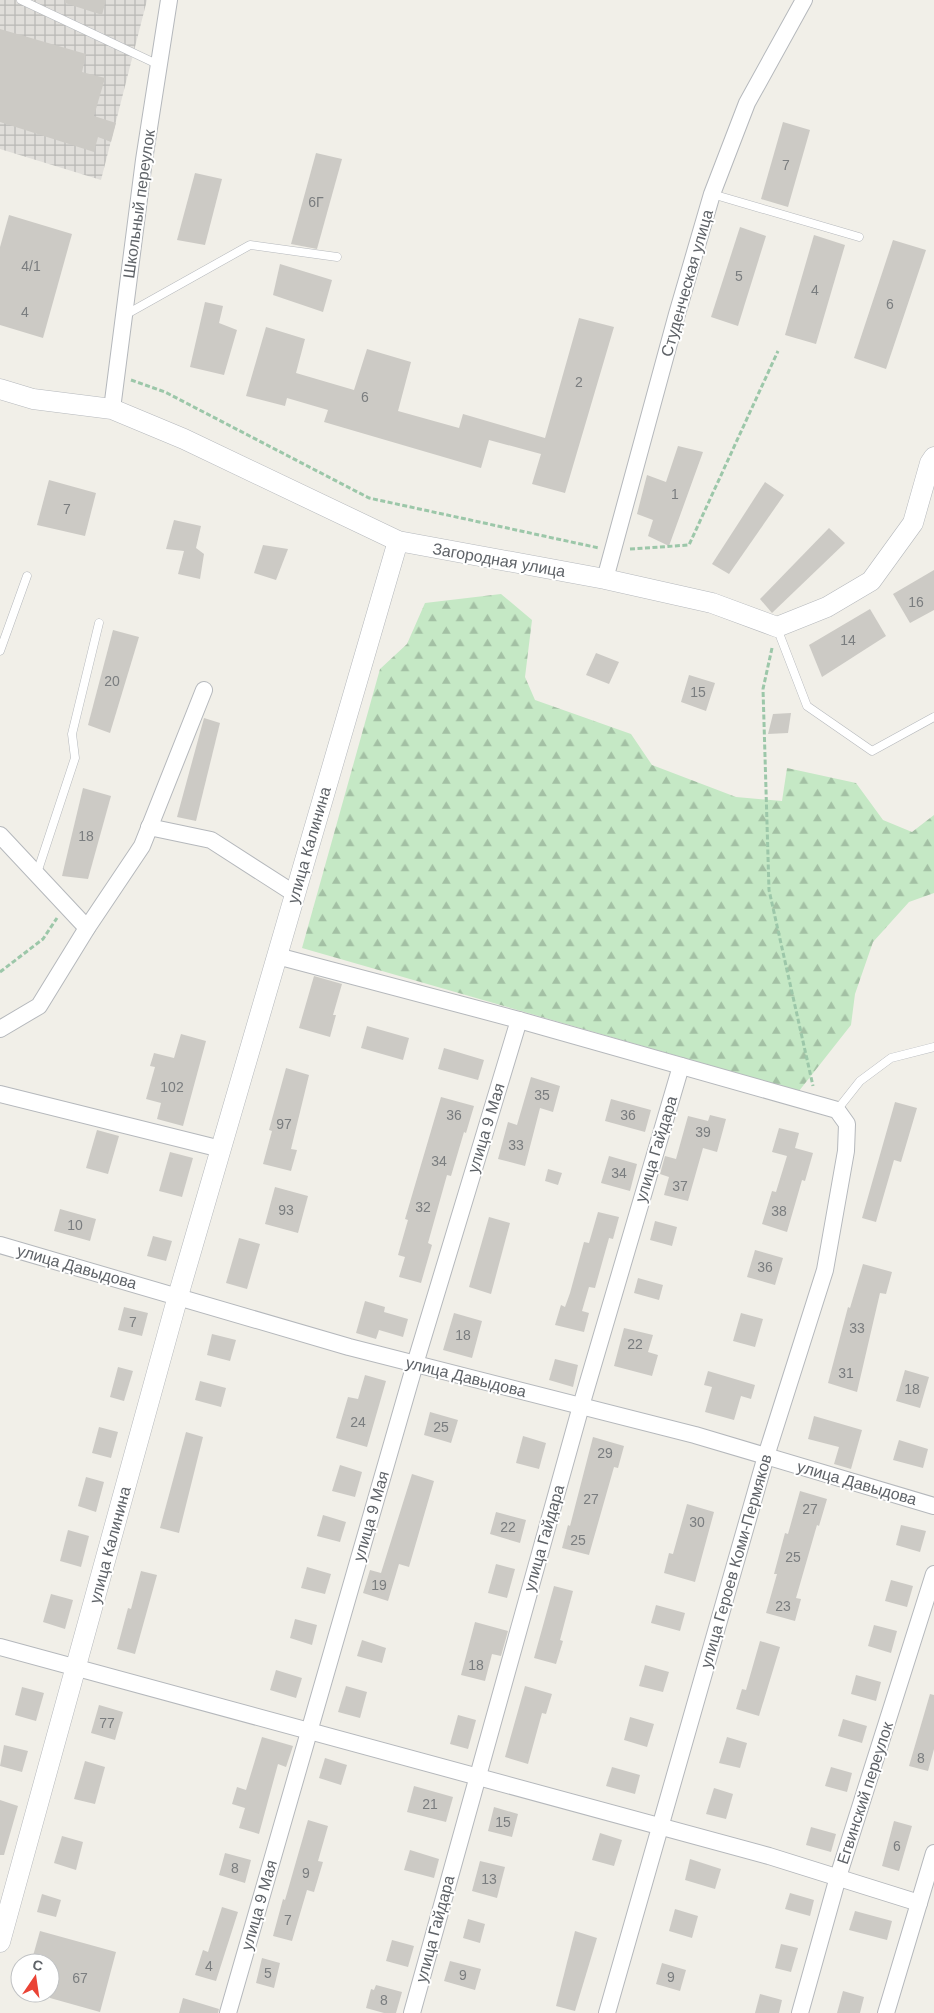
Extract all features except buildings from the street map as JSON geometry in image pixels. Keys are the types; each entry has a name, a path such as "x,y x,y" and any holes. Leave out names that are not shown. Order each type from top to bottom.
{"street":[{"name":"Школьный переулок","path":"112,409 144,160 169,0"},
{"name":"Студенческая улица","path":"604,579 712,194 747,103 804,0"},
{"name":"Загородная улица","path":"0,389 33,399 112,409 184,439 398,541 604,579 712,603 777,627"},
{"path":"777,627 827,607 871,581 913,523 930,463 934,457"},
{"name":"улица Калинина","path":"0,1942 178,1296 398,541"},
{"path":"0,1029 39,1006 87,928 142,846 204,690"},
{"path":"149,827 211,840 295,894"},
{"path":"0,836 87,928"},
{"path":"277,956 519,1020 837,1110"},
{"name":"улица 9 Мая","path":"228,2013 415,1364 519,1020"},
{"name":"улица Гайдара","path":"412,2013 581,1406 681,1066"},
{"path":"0,1094 221,1149"},
{"name":"улица Героев Коми-Пермяков","path":"607,2013 766,1456 826,1270 846,1151 847,1124 837,1110"},
{"name":"улица Давыдова","path":"0,1244 349,1347 695,1436 934,1506"},
{"name":"Егвинский переулок","path":"800,2013 838,1878 934,1574"},
{"path":"0,1647 476,1778 769,1856 919,1903"},
{"path":"886,2013 934,1853"}],"lane":[{"path":"21,0 159,65"},
{"path":"712,194 859,237"},
{"path":"124,316 250,245 336,257"},
{"path":"0,651 27,576"},
{"path":"36,873 75,758 72,734 100,623"},
{"path":"777,627 807,706 872,751 934,717"},
{"path":"837,1110 860,1081 891,1058 934,1047"}],"path":[{"path":"116,375 165,392 369,498 612,550 689,544 778,351"},
{"path":"777,627 763,689 769,890 817,1104"},
{"path":"0,972 43,939 66,905"}],"shaded area":[{"path":"0,0 147,0 101,180 0,149"}],"green space":[{"path":"501,594 532,620 525,677 535,700 631,734 652,765 736,797 782,801 787,768 856,783 883,820 912,832 934,815 934,893 909,902 873,942 855,994 851,1025 799,1091 302,948 380,669 407,644 425,603"}]}
